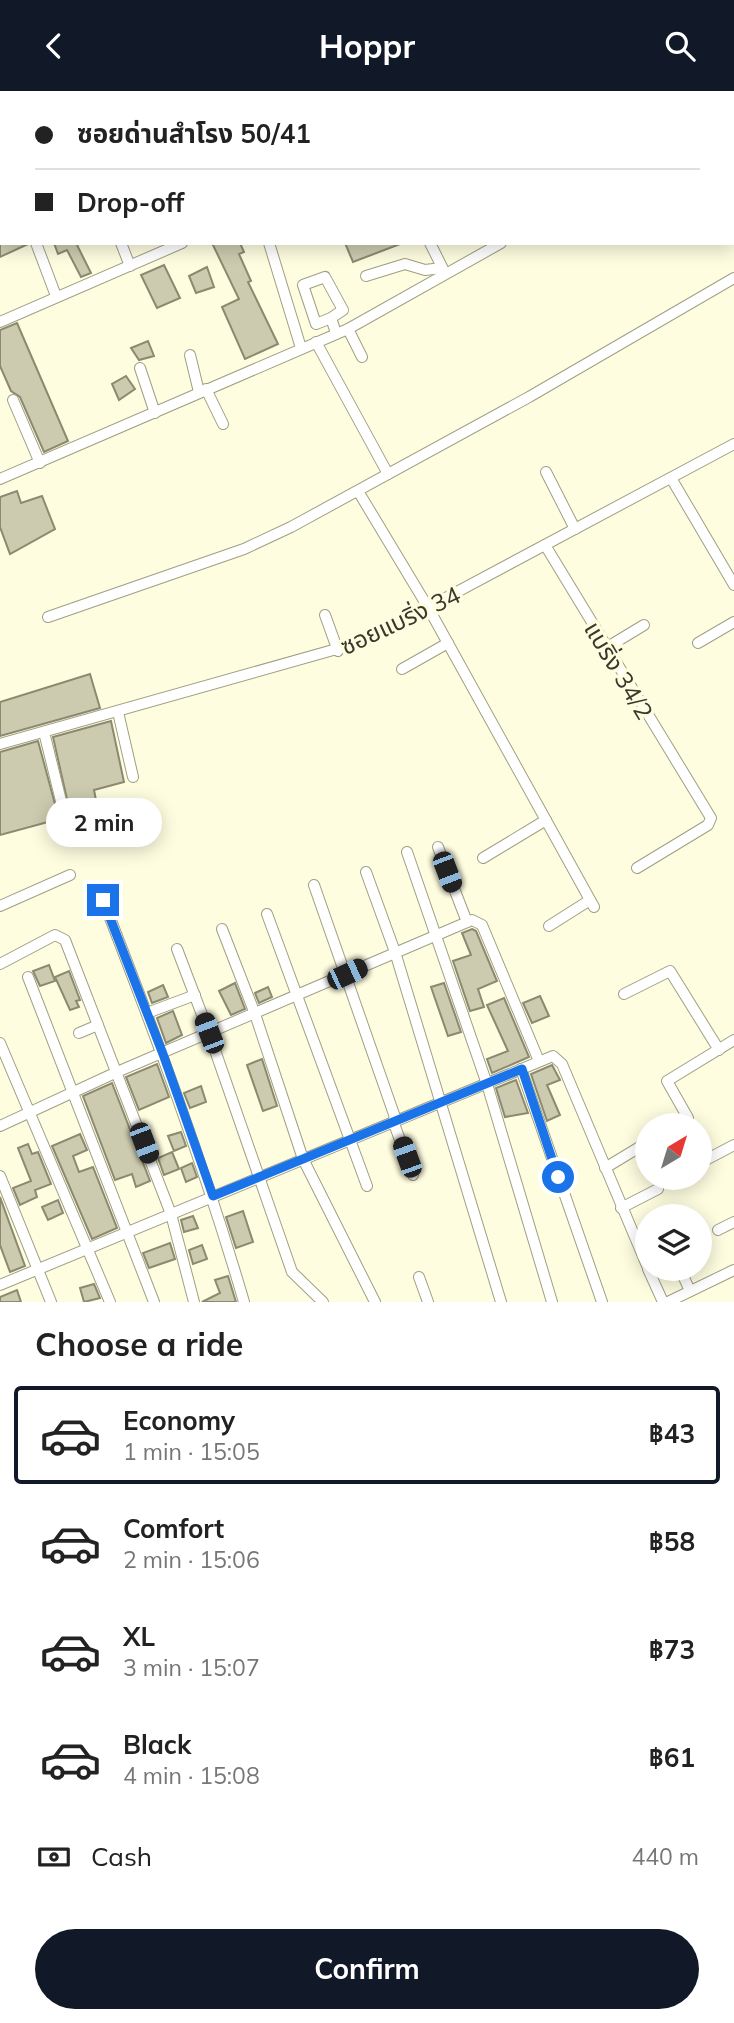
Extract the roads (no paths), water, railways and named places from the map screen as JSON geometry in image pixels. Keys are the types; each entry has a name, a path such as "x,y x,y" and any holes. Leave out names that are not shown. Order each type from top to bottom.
{"street":[{"path":"37,245 56,296"},
{"path":"122,245 130,266"},
{"path":"0,322 177,245"},
{"path":"270,245 301,348"},
{"path":"431,245 444,272"},
{"path":"0,479 342,331 444,272 497,245"},
{"path":"366,276 405,264 444,272"},
{"path":"325,277 343,310 331,318 316,324 303,285 325,277"},
{"path":"48,617 244,549 358,491 734,278"},
{"path":"331,318 362,357"},
{"path":"316,342 388,474"},
{"path":"190,355 202,391 223,424"},
{"path":"140,368 155,413"},
{"path":"13,400 40,463"},
{"name":"ซอยแบริ่ง 34","path":"0,744 338,651 429,609 734,444"},
{"path":"546,472 576,529"},
{"path":"671,478 734,585"},
{"path":"358,491 429,609 592,903 549,926"},
{"name":"แบริ่ง 34/2","path":"545,545 711,818 710,824 637,868"},
{"path":"325,615 338,651"},
{"path":"698,643 734,622"},
{"path":"606,648 644,625"},
{"path":"402,669 448,643"},
{"path":"118,712 133,776"},
{"path":"44,732 62,805"},
{"path":"483,858 546,820"},
{"path":"438,847 467,922"},
{"path":"407,852 487,1084 552,1302"},
{"path":"366,872 395,952 501,1302"},
{"path":"0,906 70,874"},
{"path":"314,885 347,974 413,1175"},
{"path":"103,900 163,1054 213,1196 244,1302"},
{"path":"267,914 367,1185"},
{"path":"0,1126 117,1072 395,952 477,920 482,925 539,1061"},
{"path":"222,929 255,1014 303,1159 374,1302"},
{"path":"0,964 55,935 62,936 171,1214 194,1302"},
{"path":"177,949 292,1272 323,1302"},
{"path":"624,994 670,971 719,1050"},
{"path":"28,977 154,1302"},
{"path":"147,1013 195,995"},
{"path":"79,1033 98,1025"},
{"path":"685,1113 667,1081 734,1041"},
{"path":"0,1043 110,1302"},
{"path":"0,1285 553,1056 560,1060 635,1240"},
{"path":"522,1069 602,1302"},
{"path":"712,1157 733,1146"},
{"path":"605,1168 635,1150"},
{"path":"0,1176 51,1302"},
{"path":"621,1208 656,1190"},
{"path":"718,1230 734,1222"},
{"path":"655,1281 666,1302 734,1270"},
{"path":"419,1277 428,1302"},
{"path":"685,1281 690,1291"}]}
